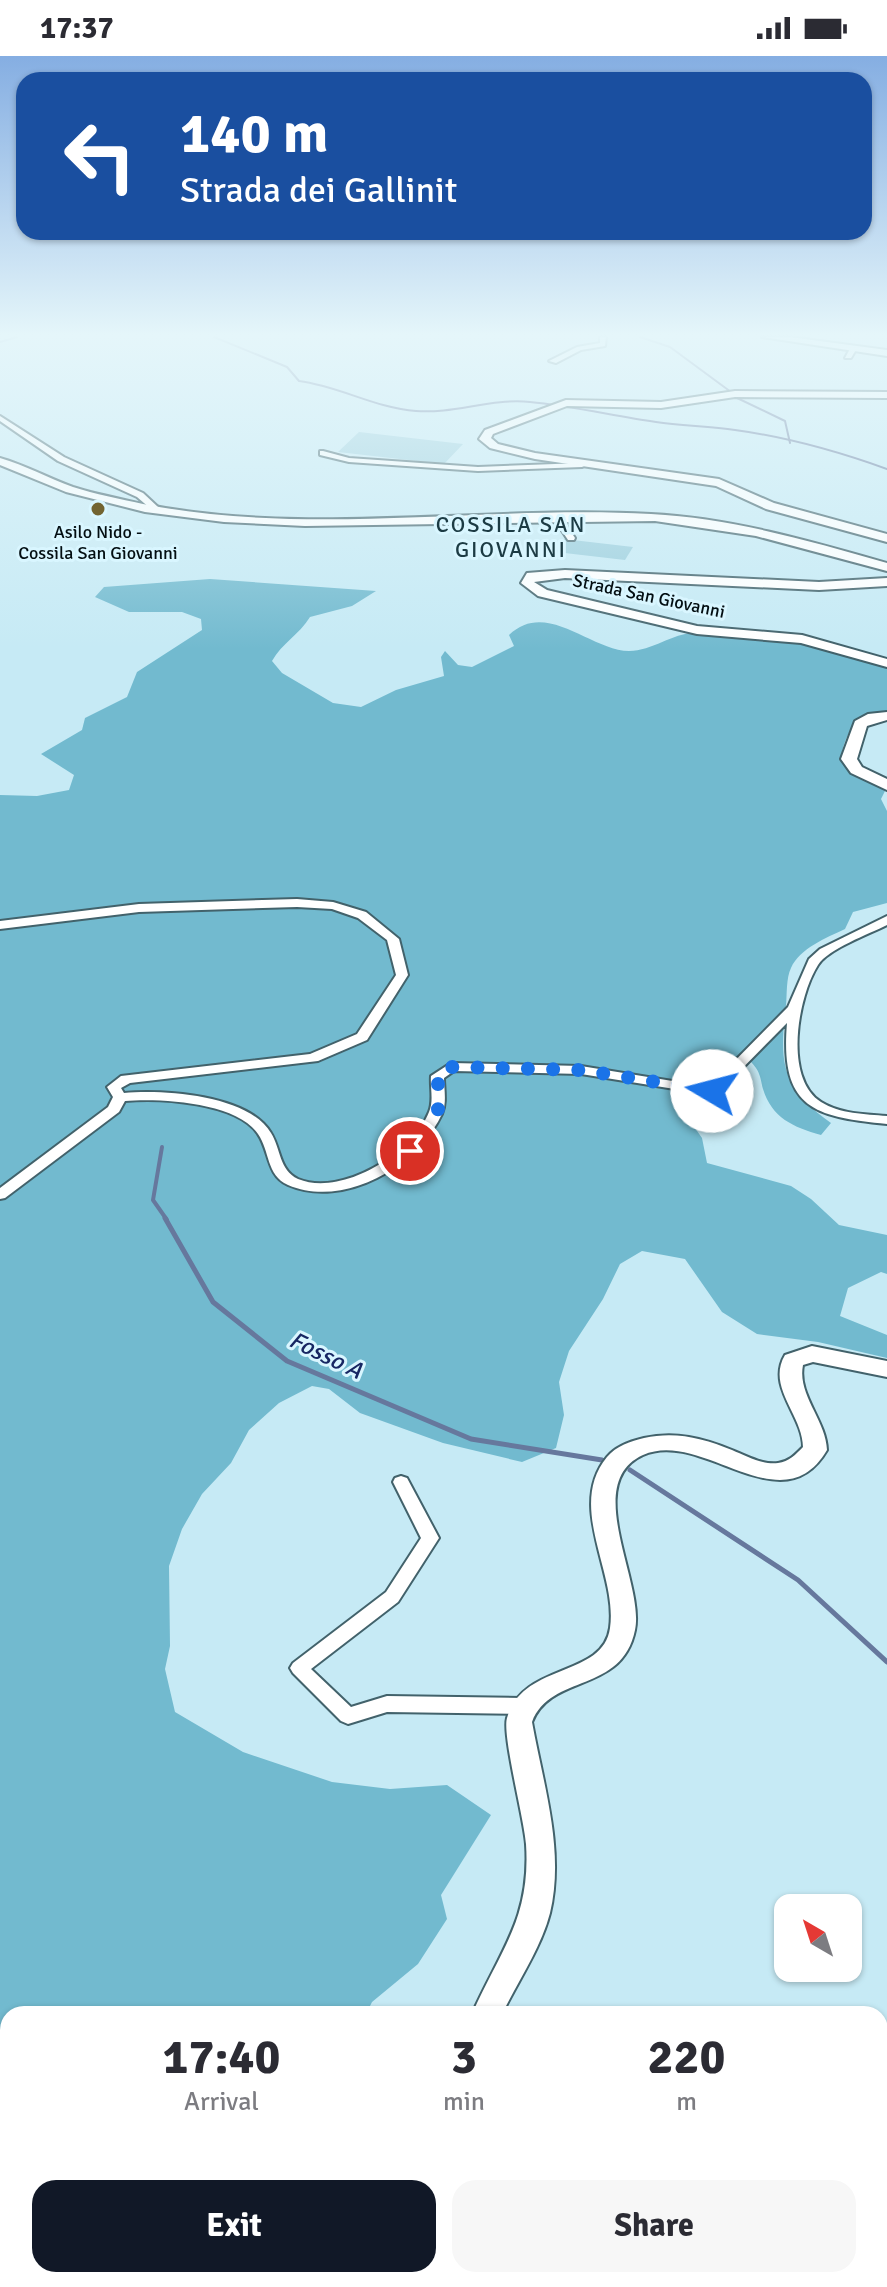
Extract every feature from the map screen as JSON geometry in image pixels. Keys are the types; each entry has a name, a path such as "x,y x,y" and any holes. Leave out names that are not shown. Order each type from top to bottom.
{"street":[{"path":"34,441 61,459 140,495 154,507"},
{"path":"490,441 514,452 587,466"},
{"path":"323,453 349,460 478,469 562,463 719,483 770,506 887,538"},
{"path":"0,461 89,494 218,520 367,524 557,517 674,518 742,528 887,567"},
{"path":"557,517 571,538"},
{"name":"Strada San Giovanni","path":"887,582 819,586 565,574 532,576 527,583 543,593 670,625 802,639 887,663"},
{"path":"887,716 873,717 860,724 849,759 856,770 887,785"},
{"path":"0,925 139,908 297,903 333,906 362,915 393,939 402,975 362,1037 313,1058 126,1079 114,1087 120,1097"},
{"path":"887,920 824,952 813,962 794,1008 790,1043 792,1074 803,1097 841,1115 887,1120"},
{"path":"120,1097 165,1095 245,1114 263,1130 277,1171 295,1183 336,1186 392,1164 410,1151 438,1110 438,1076 451,1067 581,1070 712,1091 794,1008"},
{"path":"0,1195 114,1109 120,1097"},
{"path":"491,2006 535,1914 539,1879 540,1851 519,1722 521,1706 538,1689 586,1675 611,1658 623,1629 622,1610 609,1554 604,1502 611,1470 622,1457 637,1448 678,1441 719,1451 761,1472 776,1475 793,1470 815,1450 816,1439 794,1394 789,1370 793,1360 812,1354 887,1369"},
{"path":"401,1482 430,1538 392,1597 299,1668 348,1716 387,1704 521,1706"}],"shaded area":[{"path":"349,441 463,444 444,464 338,452"},
{"path":"564,539 633,547 625,560 556,552"},
{"path":"210,579 376,591 352,606 310,617 272,661 282,673 333,703 361,707 396,690 444,676 441,657 445,651 458,665 472,667 514,646 509,635 523,625 538,622 568,629 614,649 629,651 686,634 726,633 807,643 887,666 887,712 868,716 855,725 846,739 841,757 846,764 885,791 881,799 887,811 887,903 853,912 845,929 814,944 795,961 787,981 783,1043 787,1073 802,1098 831,1123 821,1135 785,1120 767,1099 759,1074 750,1061 732,1066 709,1081 673,1097 702,1138 707,1163 791,1186 811,1199 839,1225 887,1235 887,1274 881,1272 848,1288 840,1316 887,1335 887,1358 818,1342 757,1334 722,1312 685,1259 642,1251 620,1264 603,1299 569,1351 559,1382 564,1415 556,1448 522,1462 443,1443 360,1413 329,1389 312,1386 279,1403 249,1430 231,1463 202,1494 182,1529 169,1566 170,1646 165,1669 175,1712 243,1752 332,1782 390,1789 447,1785 491,1815 441,1895 447,1919 418,1964 370,2006 0,2006 0,795 37,796 69,790 74,775 41,754 82,730 85,718 127,697 137,672 202,630 201,619 182,612 129,612 95,597 104,587"}],"waterway":[{"path":"791,441 887,469"},
{"name":"Fosso A","path":"162,1147 153,1200 167,1220"},
{"name":"Fosso A","path":"165,1218 213,1302 287,1361 471,1439 602,1460"},
{"name":"Fosso A","path":"630,1470 798,1580 887,1662"}],"place":[{"name":"Asilo Nido - Cossila San Giovanni","path":"98,509"}],"district":[{"name":"COSSILA SAN GIOVANNI","path":"511,536"}],"route":[{"path":"410,1151 438,1110 438,1076 451,1067 471,1065 581,1070 712,1091"}]}
